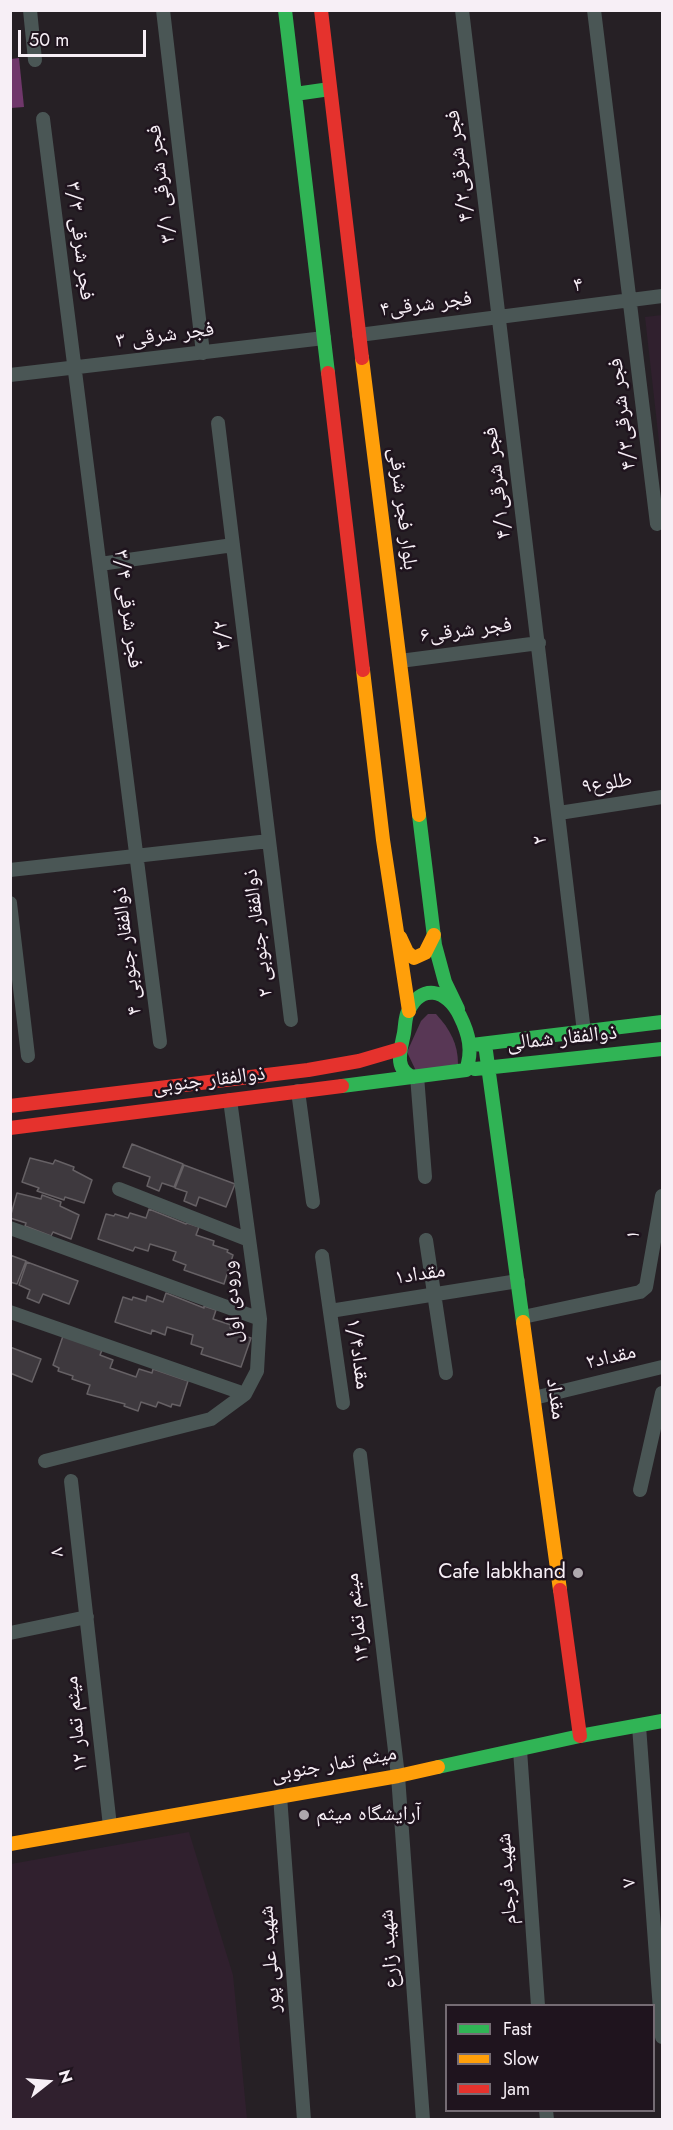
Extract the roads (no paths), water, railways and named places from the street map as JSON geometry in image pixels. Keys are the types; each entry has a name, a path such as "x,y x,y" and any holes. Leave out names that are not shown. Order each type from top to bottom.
{"main road":[{"path":"285,10 383,840 409,1011"},
{"name":"بلوار فجر شرقی","path":"321,10 434,935 445,982 458,1009"},
{"path":"295,94 330,90"},
{"path":"398,932 407,952 414,958 422,957 429,951 434,935"},
{"path":"428,992 438,992 448,997 458,1009 469,1035 471,1059 466,1070 415,1077 405,1073 400,1063 400,1049 409,1011 418,996 428,992"},
{"name":"ذوالفقار شمالی","path":"470,1046 663,1022"},
{"name":"مقداد","path":"485,1044 580,1736"},
{"name":"ذوالفقار جنوبی","path":"10,1106 284,1073 358,1061 400,1049"},
{"name":"ذوالفقار شمالی","path":"466,1070 663,1050"},
{"name":"ذوالفقار جنوبی","path":"10,1128 415,1077"},
{"name":"میثم تمار جنوبی","path":"10,1844 398,1776 580,1736 663,1721"}],"street":[{"path":"30,10 34,60"},
{"name":"۳/۱ فجر شرقی","path":"163,10 203,352"},
{"name":"فجر شرقی۴/۲","path":"462,10 499,317"},
{"name":"فجر شرقی۴/۳","path":"594,10 657,524"},
{"name":"۳/۳ فجر شرقی","path":"42,119 74,368"},
{"name":"۴","path":"499,317 663,296"},
{"name":"فجر شرقی۴","path":"359,335 499,317"},
{"name":"فجر شرقی۴/۱","path":"499,317 538,643"},
{"name":"۳ فجر شرقی","path":"10,375 324,338"},
{"name":"۳/۴ فجر شرقی","path":"74,368 137,856"},
{"name":"۳/۲","path":"218,423 269,841"},
{"path":"100,564 233,545"},
{"name":"فجر شرقی۶","path":"400,661 538,643"},
{"name":"۲","path":"538,643 584,1032"},
{"name":"طلوع۹","path":"559,813 663,796"},
{"path":"10,870 269,841"},
{"name":"۲ ذوالفقار جنوبی","path":"269,841 291,1020"},
{"name":"۴ ذوالفقار جنوبی","path":"137,856 160,1042"},
{"path":"10,903 28,1056"},
{"path":"415,1077 425,1177"},
{"path":"298,1091 313,1202"},
{"name":"ورودی اول","path":"230,1100 260,1319 256,1371 245,1394"},
{"path":"119,1189 249,1239"},
{"name":"۱","path":"523,1317 640,1292 646,1287 663,1196"},
{"path":"10,1228 260,1319"},
{"path":"426,1240 446,1373"},
{"name":"مقداد۱/۴","path":"322,1256 343,1403"},
{"name":"مقداد۱","path":"330,1311 518,1281"},
{"path":"10,1312 245,1394"},
{"name":"مقداد۲","path":"534,1398 663,1367"},
{"path":"45,1461 211,1419 245,1394"},
{"path":"640,1490 663,1394"},
{"name":"میثم تمار۱۴","path":"360,1455 398,1776"},
{"name":"۸","path":"71,1481 87,1617"},
{"path":"10,1633 87,1617"},
{"name":"میثم تمار ۱۲","path":"87,1617 110,1826"},
{"name":"۷","path":"639,1726 663,2037"},
{"name":"شهید فرجام","path":"520,1750 538,2004"},
{"name":"شهید زارع","path":"398,1776 423,2120"},
{"name":"شهید علی پور","path":"280,1796 304,2120"}],"place":[{"name":"Cafe labkhand","path":"578,1573"},
{"name":"آرایشگاه میثم","path":"304,1815"}]}
